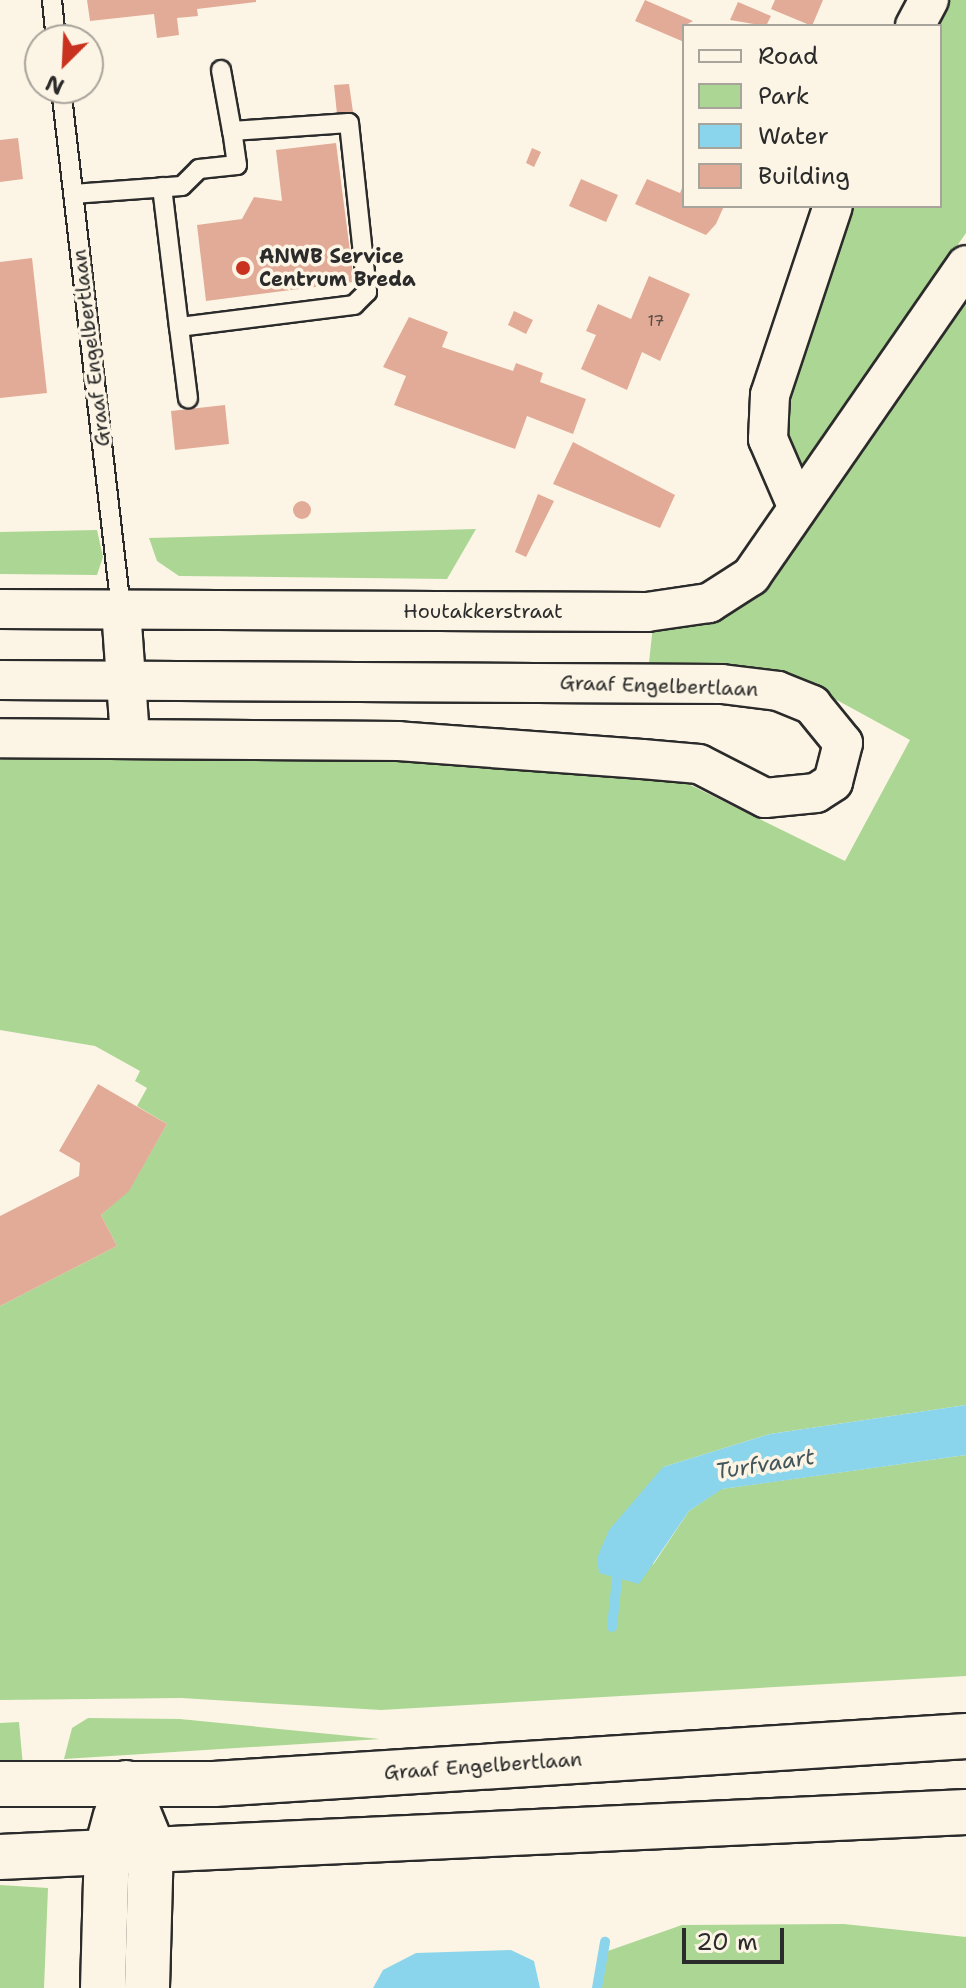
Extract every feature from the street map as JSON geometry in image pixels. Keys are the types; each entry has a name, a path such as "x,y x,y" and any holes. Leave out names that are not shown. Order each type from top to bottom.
{"main road":[{"name":"Graaf Engelbertlaan","path":"0,1784 214,1784 966,1736"},
{"path":"126,1783 151,1844 147,1988"},
{"path":"103,1988 107,1849 126,1783"},
{"path":"0,1857 151,1844 966,1812"}],"street":[{"path":"916,24 929,0"},
{"path":"797,506 768,439 770,395 832,208"},
{"name":"Houtakkerstraat","path":"121,609 680,610 727,596 751,576 966,265"},
{"path":"0,609 121,609"},
{"name":"Graaf Engelbertlaan","path":"121,609 129,681 130,739"},
{"name":"Graaf Engelbertlaan","path":"0,680 751,686 812,705 843,743 833,782 806,795 765,798 685,763 399,741 0,738"}],"lane":[{"path":"52,0 54,24"},
{"path":"73,194 182,186 199,169 237,165 221,70"},
{"name":"Graaf Engelbertlaan","path":"63,104 121,609"},
{"path":"179,327 354,305 367,292 349,123 232,131"},
{"path":"162,187 188,398"}],"green space":[{"path":"942,0 966,0 966,233 796,476 788,455 785,383 848,208 942,208 942,24 929,24"},
{"path":"966,291 966,1405 770,1434 663,1467 653,1565 689,1511 721,1489 966,1455 966,1676 381,1710 181,1698 0,1700 0,1306 117,1246 101,1215 129,1190 167,1124 137,1106 147,1088 135,1081 140,1071 95,1046 0,1030 0,746 656,768 845,861 910,740 791,675 648,672 653,625 731,611 767,584"},
{"path":"476,529 447,579 179,576 157,561 149,538"},
{"path":"97,530 103,557 97,575 0,574 0,532"},
{"path":"88,1718 180,1719 380,1739 64,1759 72,1728"},
{"path":"19,1722 23,1766 0,1766 0,1723"},
{"path":"0,1885 48,1888 44,1988 0,1988"},
{"path":"844,1924 966,1937 966,1988 598,1988 605,1952 682,1925"}],"water":[{"path":"966,1405 966,1455 722,1489 689,1511 639,1584 599,1573 597,1558 609,1530 663,1467 770,1434"},
{"path":"511,1950 534,1961 540,1988 373,1988 383,1970 416,1953"}],"building":[{"path":"87,0 256,2 197,9 198,16 177,18 179,35 157,38 154,14 90,21"},
{"path":"645,0 693,21 682,24 682,41 635,21"},
{"path":"775,0 823,0 813,24 771,9"},
{"path":"738,2 771,16 767,24 730,20"},
{"path":"349,84 353,112 337,114 334,85"},
{"path":"18,138 23,179 0,182 0,140"},
{"path":"336,143 354,282 206,301 197,225 242,219 254,197 282,201 276,150"},
{"path":"532,148 541,152 534,167 526,163"},
{"path":"581,179 618,195 606,222 569,206"},
{"path":"647,179 680,193 682,188 682,208 723,208 716,224 706,235 635,204"},
{"path":"32,258 47,393 0,398 0,262"},
{"path":"649,276 690,294 660,361 642,352 627,390 581,369 596,335 586,331 598,304 631,319"},
{"path":"514,311 533,320 526,334 508,325"},
{"path":"409,317 448,332 442,347 513,371 516,363 543,373 540,382 586,399 573,434 527,416 515,449 394,405 406,376 383,367"},
{"path":"225,405 229,444 175,450 171,411"},
{"path":"573,442 675,495 660,528 553,484"},
{"path":"538,494 554,501 526,557 515,552"},
{"path":"302,501 311,510 302,519 293,510"},
{"path":"98,1084 167,1124 129,1191 101,1215 117,1246 0,1306 0,1216 79,1176 80,1163 59,1151"}],"waterway":[{"name":"Turfvaart","path":"612,1627 618,1570"},
{"name":"Turfvaart","path":"597,1988 605,1942"}],"place":[{"name":"ANWB Service Centrum Breda","path":"243,268"}]}
